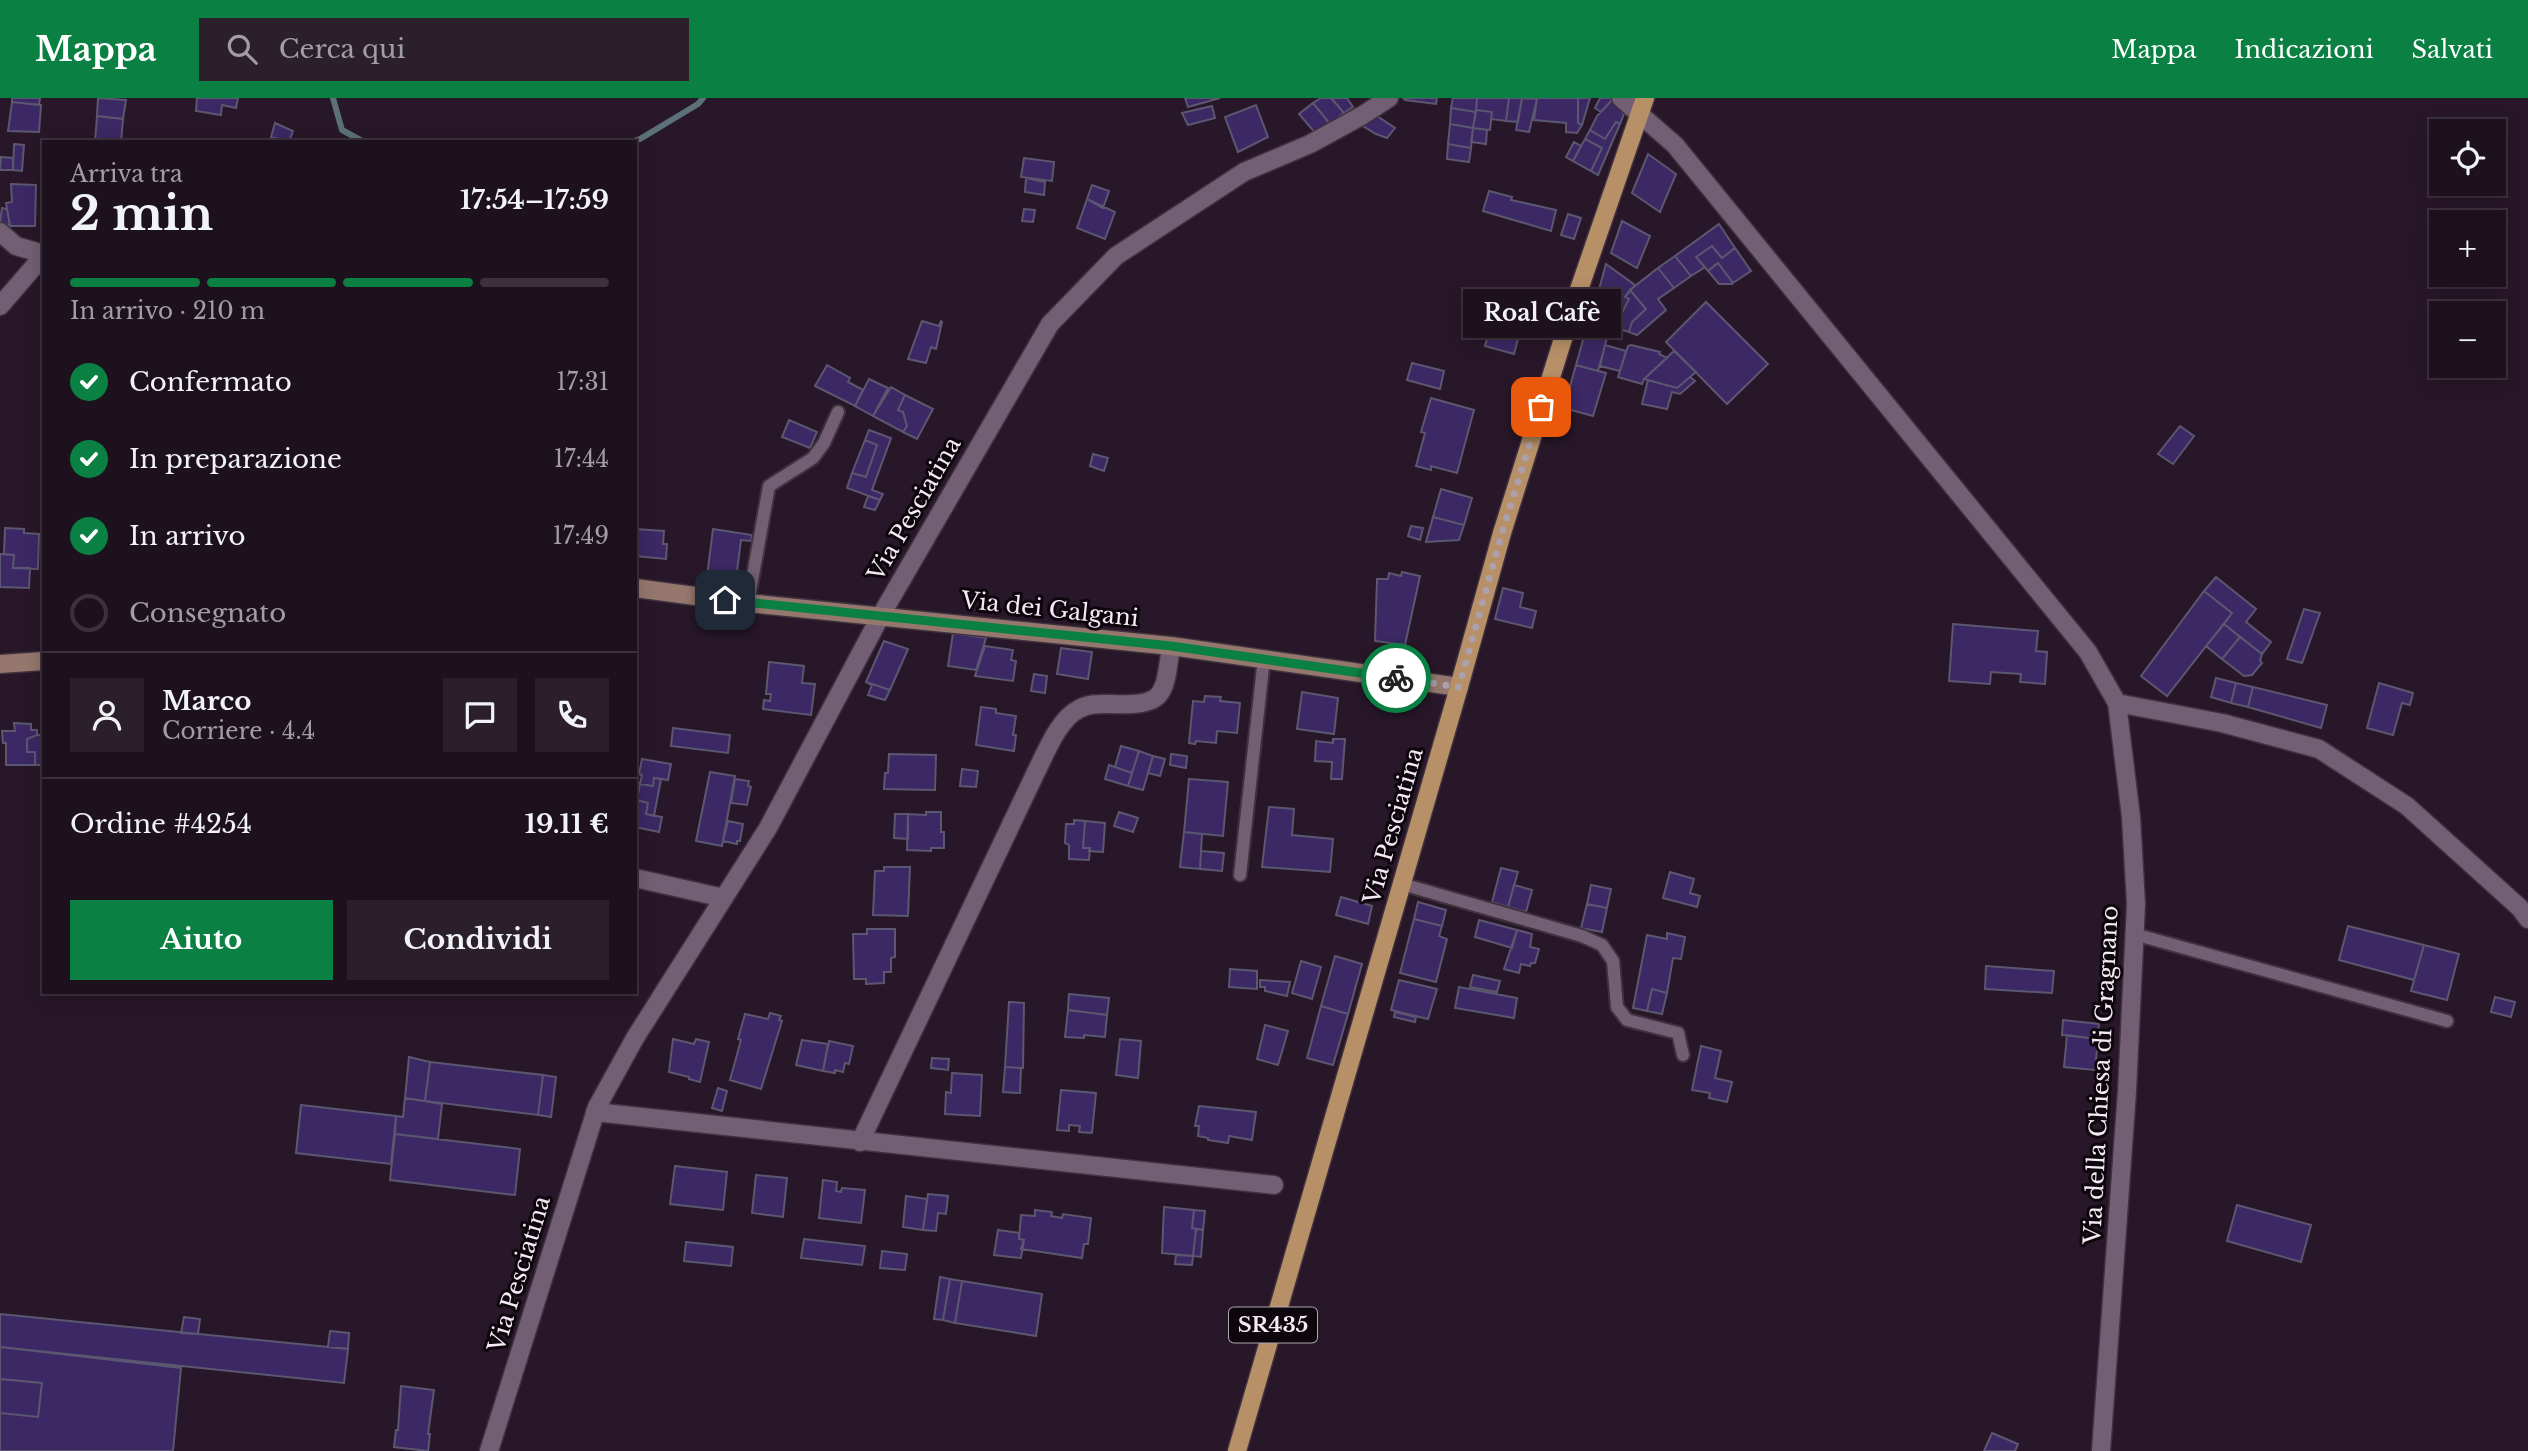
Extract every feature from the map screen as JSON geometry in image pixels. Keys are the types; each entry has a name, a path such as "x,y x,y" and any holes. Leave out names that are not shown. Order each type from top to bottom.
{"main road":[{"name":"Via Pesciatina","path":"1237,1451 1502,533 1573,307 1643,106"}],"street":[{"name":"Via Pesciatina","path":"489,1451 595,1112 635,1038 768,828 880,617 1050,324 1116,256 1244,173 1310,144 1388,98"},
{"path":"1621,98 1643,106 1675,145 2088,652 2117,703 2222,723 2319,749 2407,806 2520,908 2528,919"},
{"path":"0,232 16,246 42,253"},
{"path":"0,306 42,256"},
{"name":"Via dei Galgani","path":"637,588 748,603 1171,646 1459,687"},
{"path":"860,1142 1037,770 1065,720 1078,709 1095,703 1135,705 1151,702 1162,692 1171,646"},
{"path":"0,664 42,662"},
{"name":"Via della Chiesa di Gragnano","path":"2101,1451 2126,1104 2136,904 2131,817 2117,703"},
{"path":"637,878 724,898"},
{"path":"595,1112 1274,1185"}],"lane":[{"path":"748,603 769,486 813,458 824,443 838,412"},
{"path":"1240,875 1264,658"},
{"path":"1402,884 1583,936 1602,945 1613,961 1617,1007 1627,1020 1678,1033 1683,1055"},
{"path":"2134,934 2447,1021"}],"building":[{"path":"12,98 40,98 39,105 12,102"},
{"path":"98,98 126,100 123,119 97,116"},
{"path":"197,98 238,98 236,108 222,105 221,115 196,111"},
{"path":"1185,98 1220,98 1188,107"},
{"path":"1321,98 1331,98 1344,113 1330,124 1313,103"},
{"path":"1331,98 1347,98 1353,107 1344,113"},
{"path":"1403,98 1437,98 1436,104"},
{"path":"1453,98 1477,98 1476,112 1451,108"},
{"path":"1477,98 1509,98 1506,121 1491,119 1492,112 1476,110"},
{"path":"1509,98 1522,98 1518,122 1506,121"},
{"path":"1522,98 1537,99 1529,132 1516,130"},
{"path":"1537,98 1578,98 1578,123 1582,125 1577,133 1566,132 1566,123 1534,120"},
{"path":"1578,98 1590,98 1582,125 1578,123"},
{"path":"1600,98 1612,100 1601,112 1595,108"},
{"path":"1612,100 1624,114 1620,124 1616,122 1605,139 1590,130 1597,116"},
{"path":"12,102 41,105 39,132 8,131"},
{"path":"1313,103 1330,124 1316,134 1299,114"},
{"path":"1256,105 1268,137 1238,152 1225,117"},
{"path":"1212,106 1215,118 1188,125 1182,113"},
{"path":"1451,108 1476,112 1473,128 1450,124"},
{"path":"1476,110 1492,112 1490,130 1473,128"},
{"path":"1374,114 1395,128 1387,138 1363,126"},
{"path":"97,116 123,119 121,140 95,140"},
{"path":"1616,122 1620,124 1598,175 1591,171 1602,148 1585,139 1590,130 1605,139"},
{"path":"275,123 293,131 290,140 271,137"},
{"path":"1450,124 1473,128 1471,148 1448,144"},
{"path":"1473,128 1487,130 1486,144 1471,142"},
{"path":"1585,139 1602,148 1591,171 1573,161"},
{"path":"1574,142 1581,146 1573,161 1566,157"},
{"path":"14,144 24,145 22,171 13,170"},
{"path":"1448,144 1471,148 1469,162 1447,159"},
{"path":"1648,154 1676,174 1660,212 1632,193"},
{"path":"1,157 13,158 13,170 0,170"},
{"path":"1024,158 1054,162 1052,181 1021,177"},
{"path":"1026,178 1045,182 1044,195 1025,192"},
{"path":"11,184 36,185 35,226 10,226 6,203 12,202"},
{"path":"1092,185 1109,191 1103,208 1087,199"},
{"path":"1489,191 1512,197 1511,200 1556,210 1551,231 1483,211"},
{"path":"1087,199 1115,212 1105,239 1077,228"},
{"path":"2,208 7,209 10,226 0,222"},
{"path":"1024,209 1035,210 1033,222 1022,221"},
{"path":"1568,214 1581,218 1574,239 1561,235"},
{"path":"1622,221 1650,236 1637,268 1611,253"},
{"path":"1719,224 1735,248 1722,258 1712,246 1696,257 1705,267 1691,276 1675,256"},
{"path":"1712,246 1722,258 1735,248 1751,271 1733,283 1718,263 1708,271 1696,257"},
{"path":"1675,256 1691,276 1674,288 1658,268"},
{"path":"1718,263 1732,284 1719,284 1708,271"},
{"path":"1606,264 1635,285 1625,297 1629,299 1618,321 1595,304"},
{"path":"1658,268 1674,288 1658,299 1666,310 1637,335 1629,332 1632,322 1646,309 1630,290"},
{"path":"1630,290 1646,309 1632,322 1629,332 1590,320 1595,304 1618,321 1629,299 1625,297"},
{"path":"1706,302 1768,364 1727,404 1666,342"},
{"path":"1494,312 1523,320 1514,354 1485,346"},
{"path":"922,321 939,326 942,322 936,349 931,347 926,363 908,359"},
{"path":"1585,333 1607,338 1598,371 1576,365"},
{"path":"1605,345 1626,351 1620,371 1600,366"},
{"path":"1628,346 1660,352 1659,354 1667,358 1642,384 1618,377"},
{"path":"1674,351 1696,372 1677,388 1644,379"},
{"path":"1412,363 1444,371 1440,389 1407,380"},
{"path":"827,365 850,378 848,382 863,390 855,406 815,386"},
{"path":"1576,365 1606,373 1593,416 1564,408"},
{"path":"1690,377 1695,381 1680,394 1672,392 1667,409 1642,404 1648,380 1677,388"},
{"path":"869,379 888,388 873,416 855,406"},
{"path":"891,387 905,395 898,410 903,412 907,426 903,432 873,416"},
{"path":"905,395 933,409 917,439 903,432 907,426 903,412 898,410"},
{"path":"1431,398 1474,410 1457,473 1431,466 1431,470 1416,466 1425,433 1421,432"},
{"path":"789,420 817,432 810,448 782,437"},
{"path":"2180,426 2194,436 2173,464 2158,454"},
{"path":"869,430 891,438 872,490 883,494 880,500 847,488 852,473 866,477 877,445 865,440"},
{"path":"865,440 877,445 866,477 852,473"},
{"path":"1093,454 1108,458 1104,471 1090,466"},
{"path":"1441,489 1472,498 1464,525 1433,517"},
{"path":"868,496 880,500 875,510 864,507"},
{"path":"1433,517 1464,525 1459,540 1426,542"},
{"path":"1411,526 1423,528 1420,540 1408,536"},
{"path":"5,528 24,529 24,533 39,534 38,569 13,568 14,555 4,554"},
{"path":"637,529 664,531 666,559 637,556"},
{"path":"713,529 752,535 751,541 741,540 736,579 707,576"},
{"path":"0,554 14,555 13,568 30,568 29,588 0,587"},
{"path":"1402,572 1420,576 1405,645 1375,641 1377,579 1388,579 1389,573 1401,576"},
{"path":"2216,577 2256,609 2246,622 2271,642 2262,654 2224,624 2232,613 2204,591"},
{"path":"1503,588 1523,593 1520,607 1536,611 1532,628 1495,619"},
{"path":"2204,591 2232,613 2167,696 2141,676"},
{"path":"2304,609 2320,613 2302,663 2287,659"},
{"path":"1953,624 2038,631 2036,651 2047,652 2045,684 2020,682 2021,674 1991,672 1990,684 1949,681"},
{"path":"2224,624 2240,637 2222,659 2206,646"},
{"path":"953,633 986,638 976,670 948,666"},
{"path":"2240,637 2262,654 2262,663 2252,675 2244,676 2222,659"},
{"path":"884,641 908,649 890,690 866,682"},
{"path":"985,646 1013,650 1011,660 1016,661 1013,681 975,676"},
{"path":"1061,648 1092,652 1088,679 1057,674"},
{"path":"769,662 804,666 802,683 815,684 811,715 763,709 764,700 770,701 771,694 766,694"},
{"path":"1034,674 1047,676 1045,693 1031,691"},
{"path":"2216,678 2236,683 2231,703 2211,697"},
{"path":"866,682 890,690 885,700 868,695 872,685"},
{"path":"2236,683 2253,687 2248,707 2231,703"},
{"path":"2379,683 2413,693 2410,705 2402,703 2393,735 2367,728"},
{"path":"2253,687 2327,705 2321,728 2248,707"},
{"path":"1302,692 1338,698 1334,734 1297,729"},
{"path":"1205,696 1221,697 1220,701 1240,703 1237,733 1217,731 1216,743 1189,743 1193,701 1204,702"},
{"path":"981,707 1016,716 1014,751 976,745"},
{"path":"14,723 31,724 31,730 37,730 37,735 27,739 27,752 35,752 35,765 6,765 6,743 3,743 2,731 15,731"},
{"path":"673,728 730,735 728,753 671,746"},
{"path":"42,735 42,765 35,765 35,752 27,752 27,739"},
{"path":"1333,739 1345,739 1342,779 1331,779 1332,762 1315,761 1316,741 1333,743"},
{"path":"1121,746 1139,751 1132,773 1115,767"},
{"path":"1139,751 1153,756 1143,790 1128,786"},
{"path":"889,754 936,755 935,790 884,789"},
{"path":"1171,754 1187,756 1186,768 1170,765"},
{"path":"1153,756 1165,759 1160,776 1148,773"},
{"path":"642,759 671,764 668,780 654,778 653,786 640,784"},
{"path":"1109,765 1132,773 1128,786 1105,779"},
{"path":"962,769 978,771 976,787 960,786"},
{"path":"710,772 735,776 722,846 696,841"},
{"path":"654,778 661,779 654,816 646,814 648,803 637,800 640,784 653,786"},
{"path":"735,779 749,781 748,786 751,787 747,805 731,803"},
{"path":"1189,779 1228,782 1223,836 1184,832"},
{"path":"637,800 648,803 646,814 662,817 659,832 637,827"},
{"path":"1269,807 1294,809 1292,835 1333,839 1330,872 1262,867"},
{"path":"926,812 941,812 944,848 931,848 931,851 907,850 908,814 926,815"},
{"path":"1119,812 1138,818 1133,832 1114,826"},
{"path":"895,814 908,814 908,839 894,838"},
{"path":"1074,820 1085,821 1083,848 1090,848 1089,860 1069,859 1069,845 1065,843 1066,824 1074,824"},
{"path":"728,821 743,824 737,844 723,841"},
{"path":"1085,821 1105,823 1103,852 1083,848"},
{"path":"1184,832 1202,834 1200,869 1180,867"},
{"path":"1201,851 1224,853 1222,871 1200,869"},
{"path":"884,867 910,867 908,916 873,915 875,871 884,871"},
{"path":"1501,868 1518,872 1508,907 1492,902"},
{"path":"1670,872 1694,879 1690,893 1700,896 1697,907 1663,898"},
{"path":"1514,885 1532,890 1526,912 1508,907"},
{"path":"1591,885 1611,889 1607,908 1587,904"},
{"path":"1341,897 1372,906 1368,924 1336,915"},
{"path":"1418,902 1446,910 1442,926 1414,919"},
{"path":"1587,904 1607,908 1602,932 1581,928"},
{"path":"1414,919 1442,926 1439,936 1447,939 1436,982 1400,973"},
{"path":"1479,920 1517,930 1512,948 1475,937"},
{"path":"2348,926 2424,945 2414,980 2339,960"},
{"path":"867,929 895,929 895,957 891,958 891,972 884,972 884,983 866,984 866,979 854,979 853,934 867,934"},
{"path":"1517,930 1532,934 1530,947 1539,949 1535,963 1530,966 1521,964 1519,973 1504,969"},
{"path":"1667,933 1685,937 1681,959 1673,958 1667,993 1652,989 1647,1011 1633,1008 1647,935 1667,939"},
{"path":"2424,945 2459,954 2447,1000 2411,991"},
{"path":"1335,956 1362,964 1348,1014 1321,1006"},
{"path":"1301,961 1321,967 1312,999 1292,993"},
{"path":"1986,966 2054,971 2052,993 1985,989"},
{"path":"1230,969 1257,971 1257,989 1229,987"},
{"path":"1473,975 1500,981 1497,992 1470,987"},
{"path":"1260,980 1290,982 1287,996 1265,991 1265,987 1260,987"},
{"path":"1399,980 1437,989 1428,1019 1391,1010"},
{"path":"1459,987 1517,998 1514,1018 1455,1008"},
{"path":"1652,989 1667,993 1662,1014 1647,1011"},
{"path":"1069,994 1109,998 1107,1015 1068,1010"},
{"path":"2495,997 2515,1002 2511,1017 2491,1012"},
{"path":"1009,1002 1024,1003 1023,1068 1005,1067"},
{"path":"1321,1006 1348,1014 1333,1065 1307,1058"},
{"path":"1068,1010 1107,1015 1105,1037 1065,1037"},
{"path":"1395,1012 1416,1017 1415,1022 1394,1017"},
{"path":"770,1013 781,1016 779,1020 782,1021 761,1089 730,1080 745,1014 768,1019"},
{"path":"2063,1020 2099,1024 2098,1039 2062,1035"},
{"path":"1265,1025 1288,1031 1278,1065 1257,1059"},
{"path":"2067,1035 2098,1039 2095,1070 2064,1067"},
{"path":"673,1039 694,1044 696,1039 709,1042 700,1082 669,1072"},
{"path":"1120,1039 1141,1041 1138,1078 1116,1075"},
{"path":"802,1040 828,1044 823,1071 796,1065"},
{"path":"829,1041 853,1046 849,1064 845,1063 843,1072 823,1071"},
{"path":"1701,1046 1721,1051 1715,1078 1732,1082 1727,1102 1709,1098 1710,1093 1692,1090"},
{"path":"409,1057 430,1062 425,1101 405,1098"},
{"path":"932,1058 949,1059 948,1070 931,1068"},
{"path":"430,1062 543,1075 538,1115 425,1101"},
{"path":"1005,1067 1021,1068 1020,1093 1003,1092"},
{"path":"952,1073 982,1075 980,1116 945,1114 946,1092 951,1093"},
{"path":"543,1075 556,1077 551,1117 538,1115"},
{"path":"718,1088 727,1091 722,1111 712,1108"},
{"path":"1061,1090 1096,1093 1092,1133 1079,1132 1080,1126 1069,1125 1069,1131 1057,1130"},
{"path":"405,1098 442,1104 438,1139 395,1134 396,1116 403,1117"},
{"path":"301,1105 396,1116 391,1164 296,1153"},
{"path":"1199,1106 1256,1112 1252,1140 1229,1136 1228,1143 1198,1136 1199,1126 1195,1126"},
{"path":"395,1134 520,1149 515,1195 390,1180"},
{"path":"675,1166 727,1172 723,1210 670,1204"},
{"path":"756,1175 787,1178 783,1217 752,1213"},
{"path":"823,1180 837,1182 836,1191 841,1192 842,1188 865,1190 861,1223 819,1218"},
{"path":"928,1194 948,1196 946,1214 938,1213 936,1231 923,1230"},
{"path":"906,1196 927,1199 923,1230 903,1227"},
{"path":"2237,1205 2311,1225 2301,1262 2227,1241"},
{"path":"1164,1207 1194,1210 1192,1228 1196,1229 1193,1256 1162,1253"},
{"path":"1035,1210 1052,1212 1051,1216 1062,1218 1063,1214 1091,1218 1088,1244 1084,1244 1082,1258 1021,1249 1024,1240 1019,1239 1021,1215 1035,1216"},
{"path":"1194,1210 1205,1211 1203,1230 1192,1228"},
{"path":"1196,1229 1203,1230 1201,1257 1193,1256"},
{"path":"998,1230 1019,1233 1019,1239 1024,1240 1021,1258 994,1255"},
{"path":"804,1239 865,1246 862,1265 801,1258"},
{"path":"686,1242 733,1247 731,1266 684,1261"},
{"path":"882,1251 907,1254 905,1270 880,1268"},
{"path":"1176,1255 1193,1256 1192,1265 1175,1264"},
{"path":"940,1277 950,1279 943,1320 934,1319"},
{"path":"950,1279 962,1281 955,1323 943,1320"},
{"path":"962,1281 1042,1294 1036,1336 955,1323"},
{"path":"0,1314 348,1349 344,1383 0,1347"},
{"path":"184,1317 200,1319 198,1334 181,1333"},
{"path":"330,1331 349,1333 348,1349 328,1347"},
{"path":"0,1347 181,1368 173,1451 0,1451 0,1413 38,1417 42,1383 0,1379"},
{"path":"0,1379 42,1383 38,1417 0,1413"},
{"path":"401,1386 434,1390 428,1451 394,1447"},
{"path":"1992,1433 2018,1444 2015,1451 1984,1451"}],"waterway":[{"path":"333,98 342,130 360,140"},
{"path":"637,140 698,104 703,98"}],"way so far":[{"path":"1396,678 1459,687 1541,407"}],"place":[{"name":"Roal Cafè","path":"1541,407"}],"route":[{"path":"725,600 1171,646 1396,678"}]}
